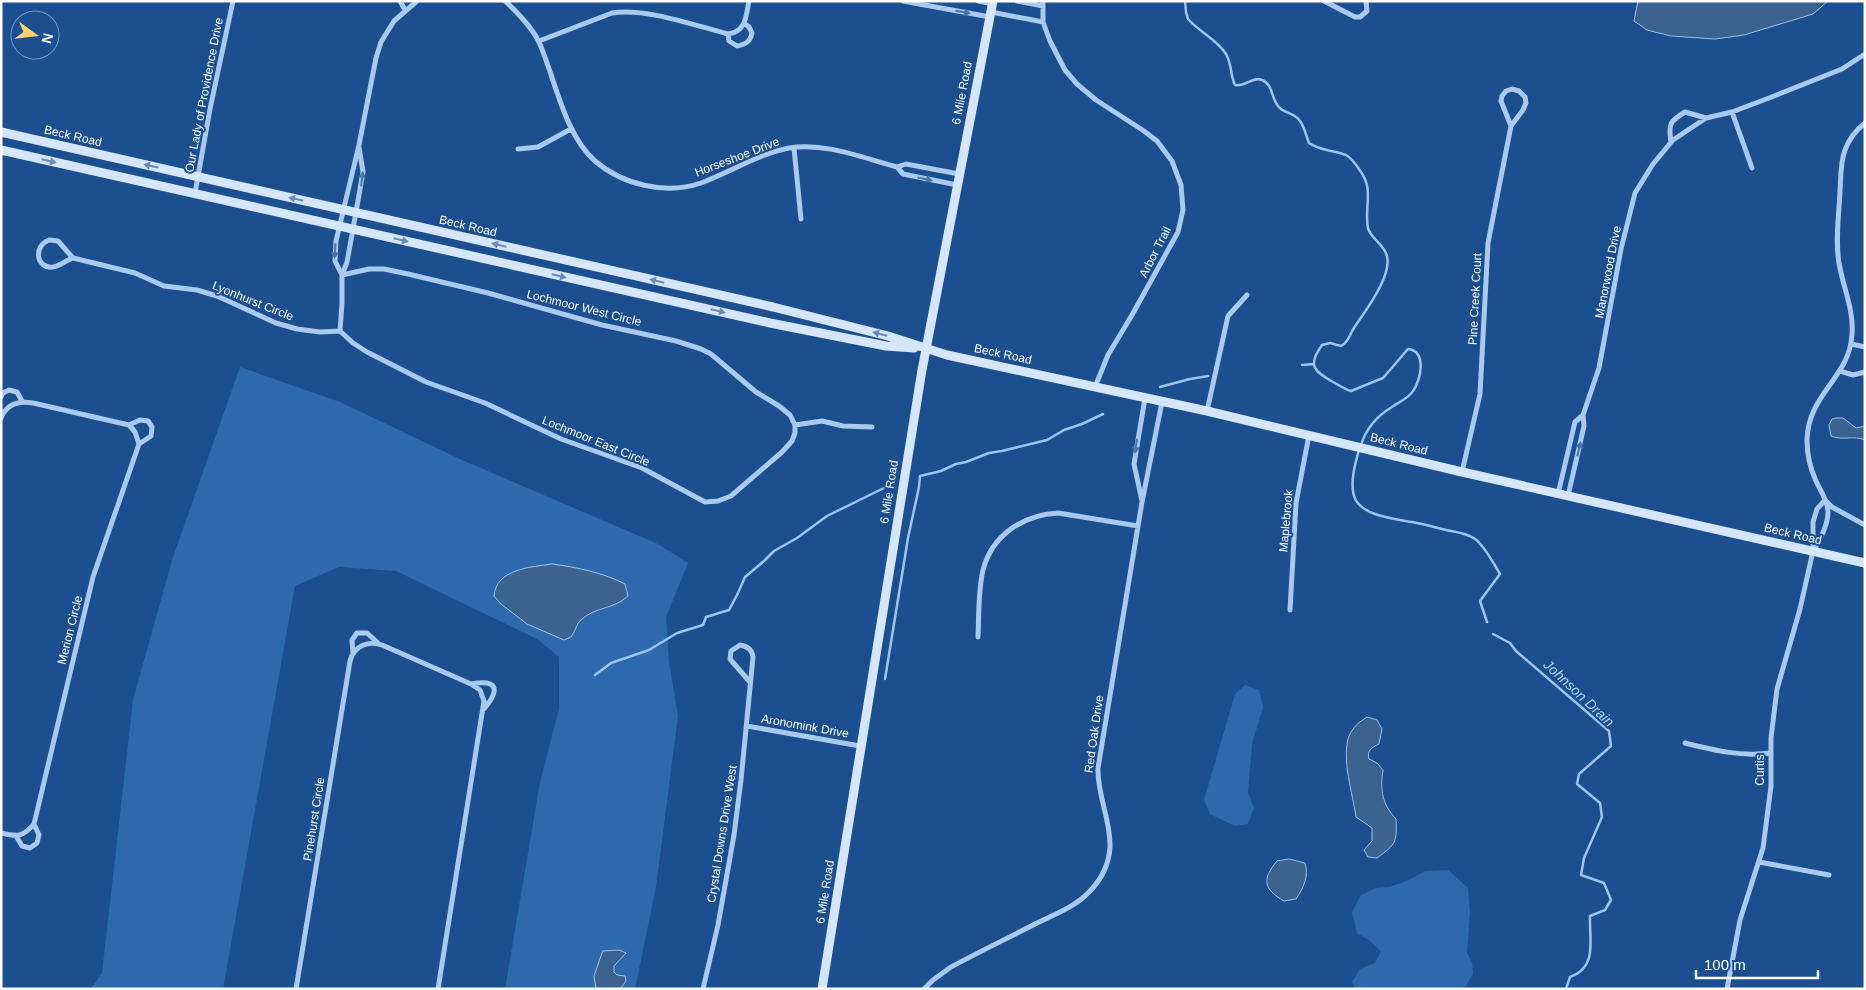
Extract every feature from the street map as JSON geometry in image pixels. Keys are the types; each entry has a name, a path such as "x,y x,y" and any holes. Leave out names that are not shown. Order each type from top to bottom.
{"main road":[{"name":"6 Mile Road","path":"822,989 911,432 992,9"},
{"name":"Beck Road","path":"1,132 773,307 888,336 927,349 1310,434 1462,472 1865,563"},
{"name":"Beck Road","path":"1,150 770,323 886,346 927,349"}],"street":[{"name":"Our Lady of Providence Drive","path":"195,193 232,1"},
{"path":"400,1 405,10"},
{"path":"342,276 335,261 336,241 359,144 376,58 381,42 394,22 417,1"},
{"name":"Horseshoe Drive","path":"505,1 523,18 538,42 572,129 583,148 594,161 630,182 664,188 700,183 772,152 804,146 828,148 897,167 906,164 960,174"},
{"path":"538,42 612,13 624,11 648,14 734,34 744,23 748,1"},
{"path":"903,1 992,9 1043,22"},
{"path":"978,1 992,9"},
{"name":"Arbor Trail","path":"1017,1 1043,4 1043,22 1057,57 1077,84 1096,100 1158,141 1172,161 1181,185 1183,210 1178,232 1108,355 1095,387"},
{"path":"1325,1 1354,17 1360,17 1367,11 1366,1"},
{"path":"728,34 729,41 737,46 744,45 751,39 752,33 750,27 744,23"},
{"name":"Manorwood Drive","path":"1568,496 1584,426 1583,415 1599,368 1635,193 1653,164 1671,142 1706,118 1732,112 1842,69 1865,54"},
{"name":"Pine Creek Court","path":"1462,472 1480,394 1488,244 1511,126 1526,103 1525,97 1520,91 1512,89 1506,91 1501,101 1511,126"},
{"name":"Manorwood Drive","path":"1671,142 1669,130 1673,119 1685,112 1706,118"},
{"path":"1732,112 1752,168"},
{"path":"1813,551 1825,525 1828,513 1825,500 1810,466 1807,454 1808,433 1815,405 1840,371 1848,356 1851,344 1851,314 1838,256 1842,172 1844,152 1847,144 1865,123"},
{"path":"518,149 538,147 572,129"},
{"path":"340,331 342,276 354,229 363,172 359,144"},
{"path":"794,148 801,219"},
{"name":"Horseshoe Drive","path":"897,167 903,174 957,185"},
{"path":"54,240 62,244 73,258 56,266 48,266 41,262 38,253 41,244 54,240"},
{"name":"Lyonhurst Circle","path":"73,258 135,273 164,286 197,290 217,296 276,323 297,329 320,332 340,331"},
{"name":"Lochmoor West Circle","path":"342,276 369,269 400,272 488,292 586,321 676,341 701,349 711,354 756,392 785,410 790,415 794,425"},
{"path":"1206,411 1228,316 1247,295"},
{"name":"Lochmoor East Circle","path":"340,331 353,344 426,382 485,403 560,439 642,468 705,502 718,501 731,496 782,452 792,441 795,433 794,425"},
{"path":"1851,344 1865,347"},
{"path":"1840,371 1853,375 1865,372"},
{"name":"Merion Circle","path":"1,397 3,393 10,390 17,392 22,401 129,425 140,420 148,421 152,428 151,436 139,444 93,577 34,824 39,835 37,843 30,848 22,846 16,836 1,833"},
{"name":"Red Oak Drive","path":"1142,502 1134,464 1145,398"},
{"path":"1,418 4,412 12,405 22,401"},
{"name":"Red Oak Drive","path":"924,989 932,980 951,967 1078,901 1092,888 1102,874 1108,857 1110,835 1099,791 1098,768 1142,502 1162,402"},
{"path":"1,404 4,412"},
{"name":"Manorwood Drive","path":"1558,494 1574,422 1583,415"},
{"path":"794,425 822,421 843,426 872,427"},
{"path":"129,425 135,432 139,444"},
{"name":"Maplebrook","path":"1290,610 1296,503 1310,434"},
{"path":"1825,500 1832,507 1865,525"},
{"path":"1813,551 1813,522 1817,509 1825,500"},
{"path":"978,637 983,572 986,562 993,547 1014,526 1037,516 1058,513 1138,526"},
{"name":"Curtis","path":"1727,989 1740,920 1759,862 1767,826 1771,786 1770,753 1777,689 1800,609 1813,551"},
{"name":"Pinehurst Circle","path":"296,989 350,661 353,654 352,640 356,633 367,633 378,644 471,684 485,681 493,686 494,690 492,698 484,709 438,989"},
{"path":"353,654 364,645 369,643 378,644"},
{"name":"Crystal Downs Drive West","path":"703,989 725,887 747,726 752,653 747,646 736,646 731,651 730,659 749,681"},
{"path":"471,684 482,694 484,709"},
{"name":"Aronomink Drive","path":"747,726 860,746"},
{"path":"1685,744 1738,754 1756,755 1770,753"},
{"path":"16,836 26,834 34,824"},
{"path":"1759,862 1829,875"}],"shaded area":[{"path":"1638,1 1828,1 1813,14 1744,35 1715,39 1671,36 1647,30 1634,21"},
{"path":"240,367 340,402 462,460 658,544 688,563 666,617 669,662 678,716 656,887 635,989 505,989 540,782 559,709 559,657 537,639 396,571 339,567 295,586 223,989 91,989 102,973 133,700 172,560"},
{"path":"1843,418 1856,428 1865,426 1865,440 1831,436 1829,425 1832,419"},
{"path":"552,564 590,571 617,580 625,584 628,596 617,603 586,616 580,621 571,637 564,640 527,624 501,604 494,596 496,587 508,575 525,568"},
{"path":"1245,685 1259,690 1263,707 1252,744 1248,792 1254,808 1248,824 1235,826 1210,814 1204,800 1235,694"},
{"path":"1367,717 1377,720 1382,729 1379,744 1370,750 1369,759 1377,763 1383,770 1383,796 1388,808 1396,819 1394,842 1392,846 1377,858 1368,857 1364,850 1372,841 1372,828 1356,817 1346,755 1349,736 1352,730"},
{"path":"1289,859 1305,863 1306,877 1296,899 1284,901 1277,897 1269,888 1267,878 1277,861"},
{"path":"1448,870 1468,888 1470,913 1467,953 1472,962 1473,974 1466,986 1460,989 1355,989 1352,982 1360,969 1375,963 1381,951 1357,933 1352,912 1361,895 1376,888 1389,887 1407,881 1425,871"},
{"path":"619,950 626,953 614,966 614,972 617,975 625,976 626,981 620,989 596,989 594,976 603,951"}],"waterway":[{"name":"Johnson Drain","path":"1185,1 1188,19 1218,44 1226,54 1235,85 1255,79 1266,82 1278,106 1298,118 1309,143 1318,148 1348,156 1365,179 1368,192 1368,228 1387,256 1385,274 1382,284 1371,303 1344,344 1341,346 1330,343 1322,345 1315,358 1315,367 1321,375 1351,391 1383,378 1408,349 1418,355 1421,367 1416,386 1411,393 1377,419 1369,428 1361,445"},
{"path":"1302,365 1314,364"},
{"path":"1160,387 1208,376"},
{"path":"885,679 920,476 941,471 989,453 1047,440 1064,430 1103,414"},
{"name":"Johnson Drain","path":"1359,450 1354,473 1353,491 1358,503 1363,508 1388,518 1465,534 1475,539 1485,550 1500,574 1480,601 1487,622"},
{"path":"595,675 611,663 649,650 677,633 703,625 706,617 729,610 745,577 774,551 797,538 827,516 886,487"},
{"name":"Johnson Drain","path":"1493,634 1510,643 1516,651 1609,731 1611,746 1579,774 1577,784 1600,803 1602,817 1584,858 1581,875 1604,883 1611,900 1605,910 1590,916 1591,943 1588,960 1585,967 1570,977 1566,989"}]}
